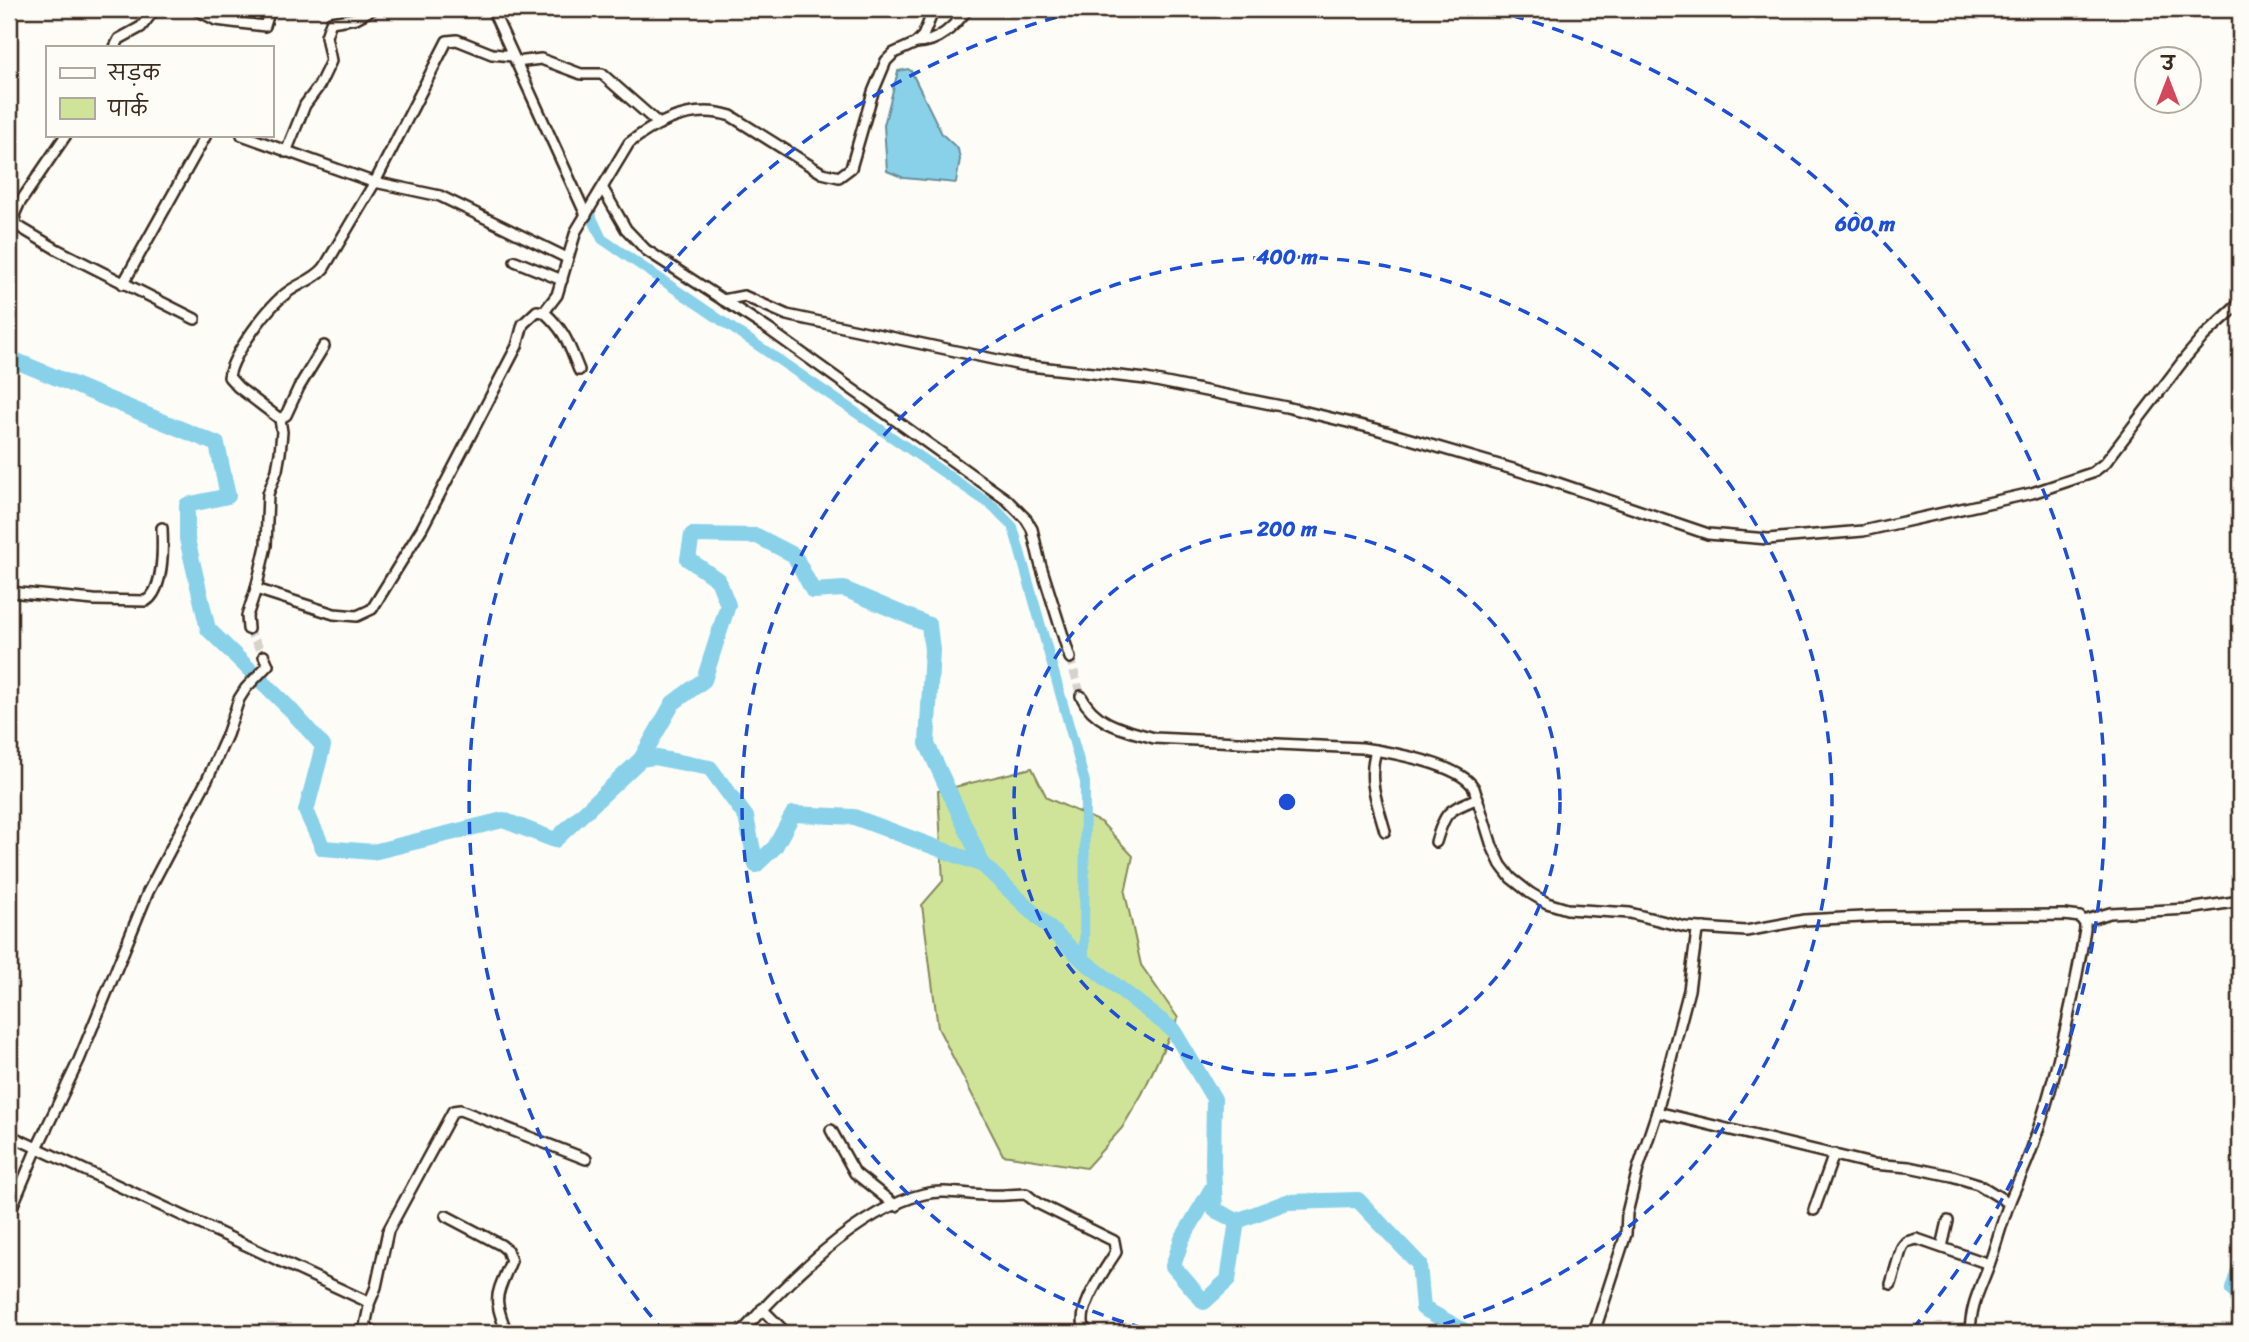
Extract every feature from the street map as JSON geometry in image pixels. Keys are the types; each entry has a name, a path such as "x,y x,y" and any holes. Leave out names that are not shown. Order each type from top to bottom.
{"street":[{"path":"9,15 10,9"},
{"path":"116,46 119,39 141,27 155,9"},
{"path":"195,9 216,20 257,26 265,26 270,9"},
{"path":"286,152 305,105 319,86 331,61 326,36 331,22 356,18 373,9"},
{"path":"492,9 519,60 589,211"},
{"path":"916,43 927,30 934,9"},
{"path":"544,312 557,295 576,231 629,142 659,124 693,111 718,112 731,116 822,173 839,177 851,168 873,92 886,61 900,49 940,37 951,29 968,9"},
{"path":"248,629 247,615 266,546 268,494 279,462 282,432 280,419 232,382 229,377 232,367 249,335 280,299 318,275 375,182 447,41 457,40 492,54 519,60 547,61 581,74 602,74 659,124"},
{"path":"65,136 29,187 14,215 16,225 123,284 195,319"},
{"path":"123,284 205,136"},
{"path":"245,136 375,182 440,196 567,258"},
{"path":"601,191 635,241 646,250 768,329 1007,500 1026,519 1031,529 1070,658"},
{"path":"515,261 562,280"},
{"path":"723,300 744,296 787,315 1021,365 1146,379 1286,407 1376,429 1540,477 1708,534 1768,539 1849,534 1886,527 2032,493 2092,473 2105,463 2195,346 2240,303"},
{"path":"256,589 334,614 357,616 372,609 428,516 517,346 523,324 537,311 544,312 558,324 567,337 579,370"},
{"path":"280,419 286,415 299,387 324,346"},
{"path":"9,592 94,600 146,601 153,593 161,570 162,528"},
{"path":"9,1214 78,1062 148,892 208,778 239,699 268,663 264,656"},
{"path":"1082,696 1086,706 1100,719 1122,729 1154,738 1376,750 1424,761 1455,773 1470,782 1478,798 1492,845 1501,865 1511,878 1546,903 1567,909 1630,913 1685,927 1746,930 1804,920 1882,916 2064,915 2083,920 2110,913 2189,909 2240,901"},
{"path":"1376,750 1371,765 1371,782 1385,831"},
{"path":"1436,842 1448,812 1478,798"},
{"path":"1970,1333 1972,1307 2052,1089 2077,986 2085,929 2083,920"},
{"path":"1594,1333 1626,1234 1627,1213 1635,1180 1657,1112 1689,990 1697,931 1704,928"},
{"path":"359,1333 365,1324 376,1287 388,1231 453,1111 460,1110 586,1159"},
{"path":"1657,1112 1872,1164 1909,1167 1952,1176 1978,1184 2009,1203"},
{"path":"831,1130 855,1173 895,1206"},
{"path":"9,1135 369,1304"},
{"path":"1814,1210 1834,1154"},
{"path":"741,1333 782,1289 843,1235 878,1212 932,1192 990,1196 1026,1194 1037,1203 1109,1238 1116,1244 1116,1251 1093,1288 1081,1320 1088,1333"},
{"path":"446,1216 501,1245 510,1255 511,1261 496,1299 507,1333"},
{"path":"1942,1247 1948,1221"},
{"path":"1891,1284 1899,1254 1906,1242 1917,1238 1989,1265"},
{"path":"762,1310 786,1333"},
{"path":"365,1324 366,1328 376,1333"}],"green space":[{"path":"1032,768 1047,798 1101,822 1133,856 1125,893 1141,965 1178,1018 1142,1094 1122,1128 1086,1168 1003,1155 938,1028 922,905 943,881 938,791"}],"water":[{"path":"908,69 942,134 958,149 960,159 956,183 904,178 887,171 884,125 898,71"}],"waterway":[{"path":"585,203 602,239 994,507 1013,527 1085,782 1084,961"},
{"path":"9,358 217,444 228,496 187,505 187,539 208,629 289,708 323,746 306,811 323,848 373,852 503,820 555,840 641,759 653,757 710,768 746,817 756,865 775,847 793,814 854,817 983,865 1084,961 1173,1030 1214,1099 1215,1210 1237,1221 1287,1202 1358,1200 1419,1264 1423,1308 1468,1333"},
{"path":"641,759 673,703 704,680 728,605 718,580 688,559 692,535 757,536 794,555 813,591 844,589 929,625 932,650 927,744 983,865"},
{"path":"1214,1185 1182,1239 1173,1266 1204,1302 1228,1280 1237,1221"},
{"path":"2240,1267 2233,1289 2240,1294"}],"tunnel":[{"path":"248,629 264,656"},
{"path":"1070,658 1081,696"}]}
